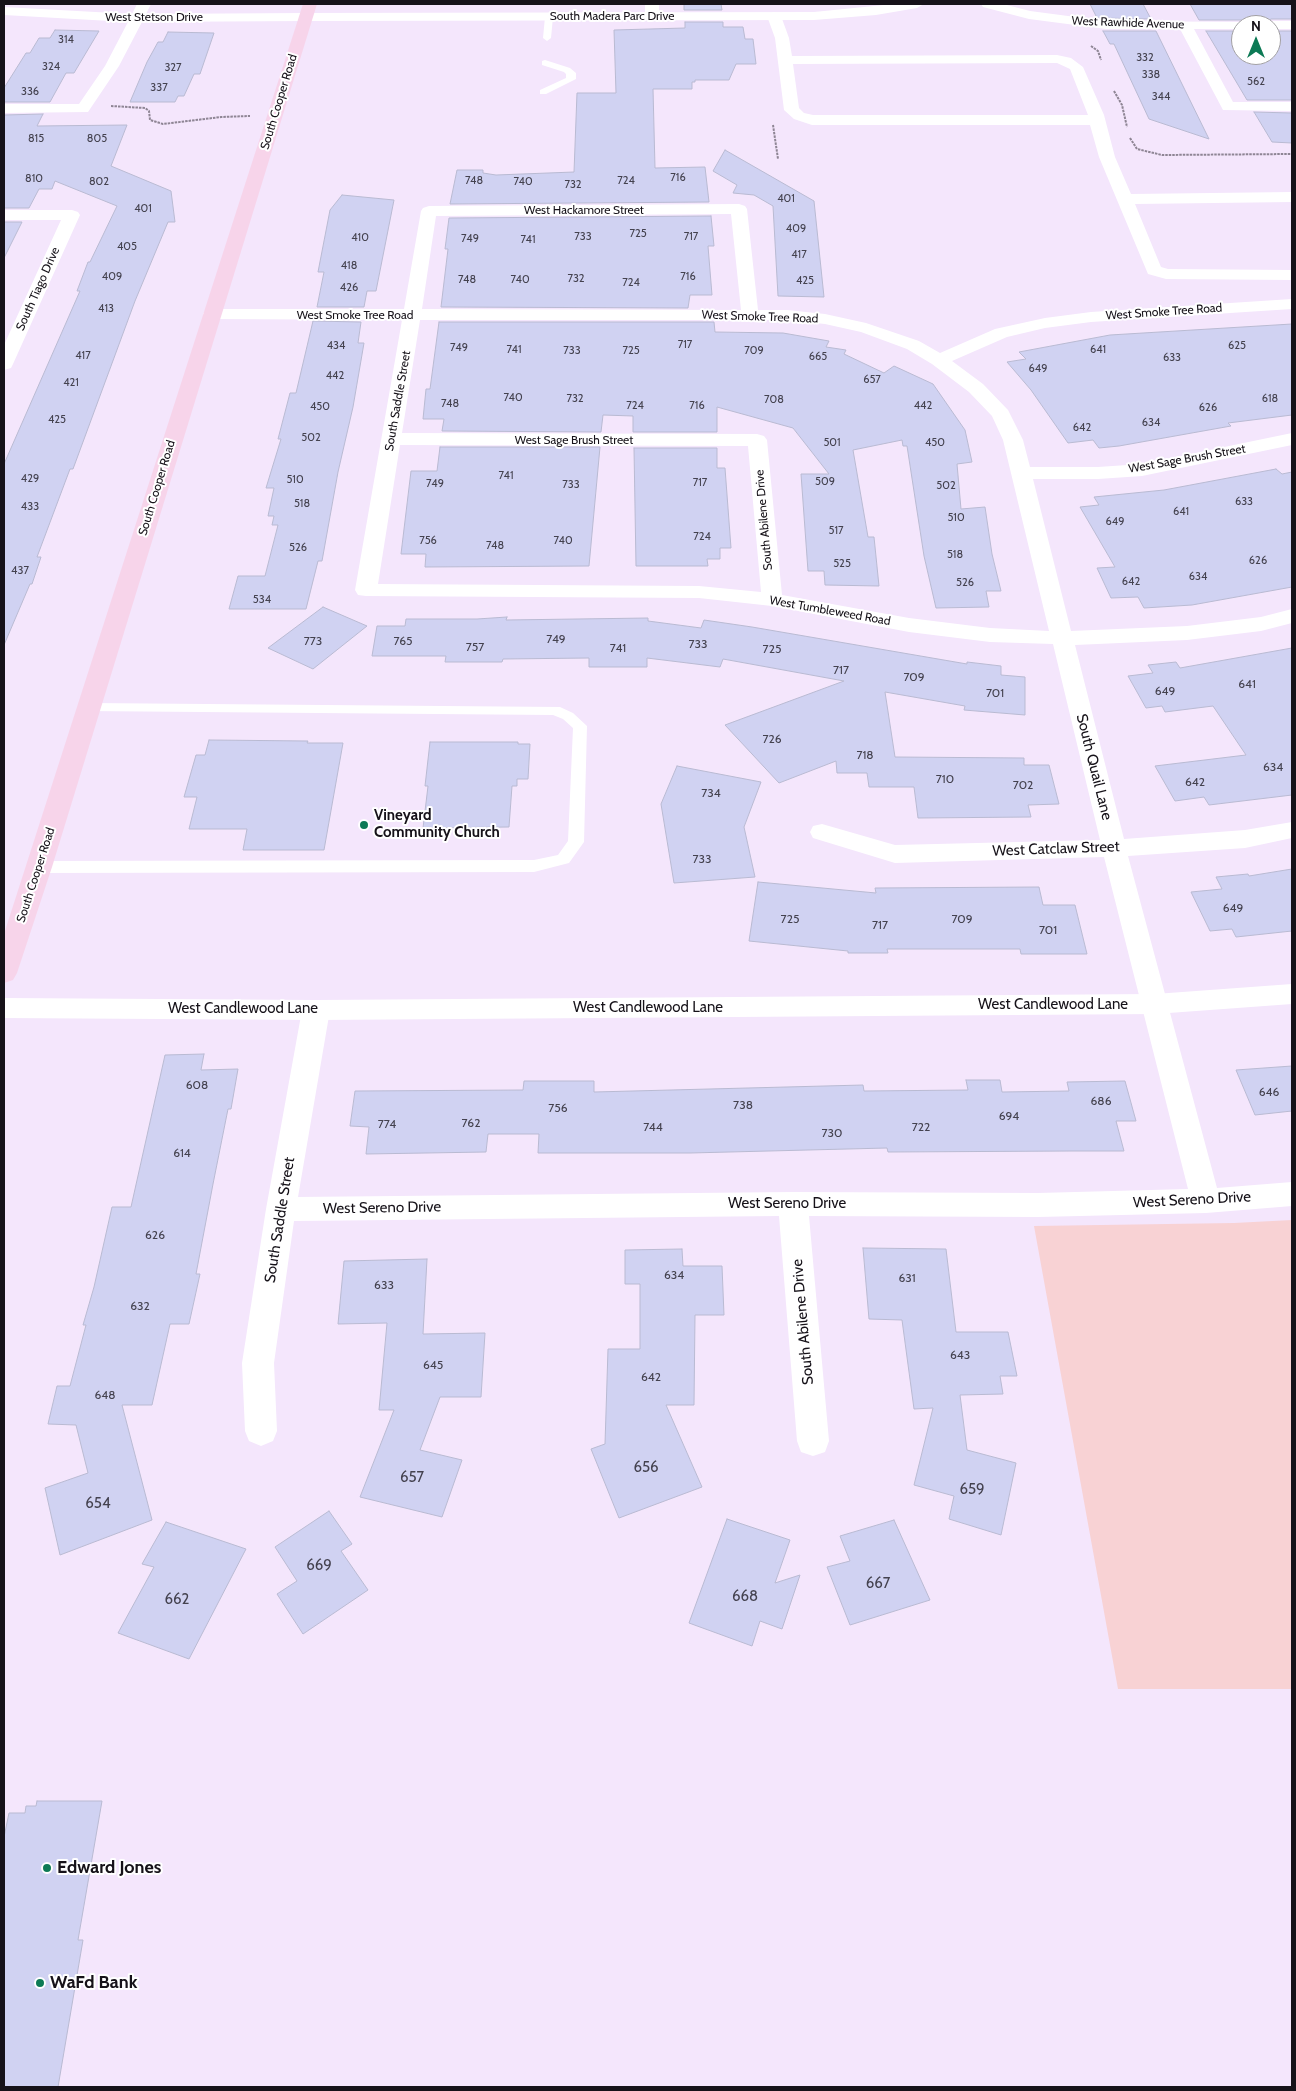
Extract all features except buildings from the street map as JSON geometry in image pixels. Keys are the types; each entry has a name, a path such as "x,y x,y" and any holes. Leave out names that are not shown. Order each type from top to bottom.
{"main road":[{"name":"South Cooper Road","path":"4,973 308,11"}],"street":[{"path":"4,109 83,109 112,66 144,4"},
{"name":"South Madera Parc Drive","path":"308,11 549,17 652,10 774,16 846,14 917,4"},
{"name":"West Rawhide Avenue","path":"988,4 1029,15 1106,25 1231,25"},
{"name":"West Stetson Drive","path":"4,11 137,18 308,11"},
{"path":"774,16 782,38 792,110 799,116 812,120 1096,120"},
{"path":"1185,25 1228,107 1292,107"},
{"path":"785,60 1057,59 1066,61 1076,67 1096,115 1107,157 1154,270 1166,274 1292,275"},
{"path":"1124,199 1292,197"},
{"name":"West Hackamore Street","path":"429,211 739,209 750,315"},
{"name":"South Saddle Street","path":"366,590 429,211"},
{"name":"South Tiago Drive","path":"4,215 72,215 4,364"},
{"name":"West Smoke Tree Road","path":"212,314 787,315 824,319 866,328 913,345 939,360 1001,333 1045,323 1109,315 1292,304"},
{"name":"South Quail Lane","path":"939,360 976,388 1001,414 1013,440 1114,848 1206,1201"},
{"name":"West Sage Brush Street","path":"392,440 757,440"},
{"name":"South Abilene Drive","path":"757,440 772,600"},
{"name":"West Sage Brush Street","path":"1020,473 1098,473 1142,470 1292,440"},
{"name":"West Tumbleweed Road","path":"366,590 699,592 772,600 909,625 990,635 1063,638 1187,633 1261,624 1292,616"},
{"name":"West Catclaw Street","path":"822,832 895,854 1114,848 1245,839 1292,830"},
{"name":"West Candlewood Lane","path":"4,1008 316,1010 1155,1004 1292,994"},
{"name":"South Saddle Street","path":"262,1431 258,1362 281,1209 316,1010"},
{"name":"West Sereno Drive","path":"281,1209 793,1204 1038,1205 1206,1201 1292,1194"},
{"name":"South Abilene Drive","path":"793,1204 813,1441"}],"lane":[{"path":"547,38 549,17"},
{"path":"543,92 571,79 571,73 568,70 545,63"},
{"path":"39,867 534,866 564,859 576,842 580,726 568,716 555,710 89,708"}],"path":[{"path":"1062,20 1059,30 1098,51 1102,64"},
{"path":"1111,86 1122,105 1132,143 1137,149 1162,155 1292,154"},
{"path":"83,109 118,106 145,108 149,111 150,120 163,124 221,117 275,116"}],"shaded area":[{"path":"1292,1220 1292,1689 1118,1689 1034,1226 1234,1223"}],"place":[{"name":"Vineyard Community Church","path":"364,825"},
{"name":"Edward Jones","path":"47,1868"},
{"name":"WaFd Bank","path":"40,1983"}]}
